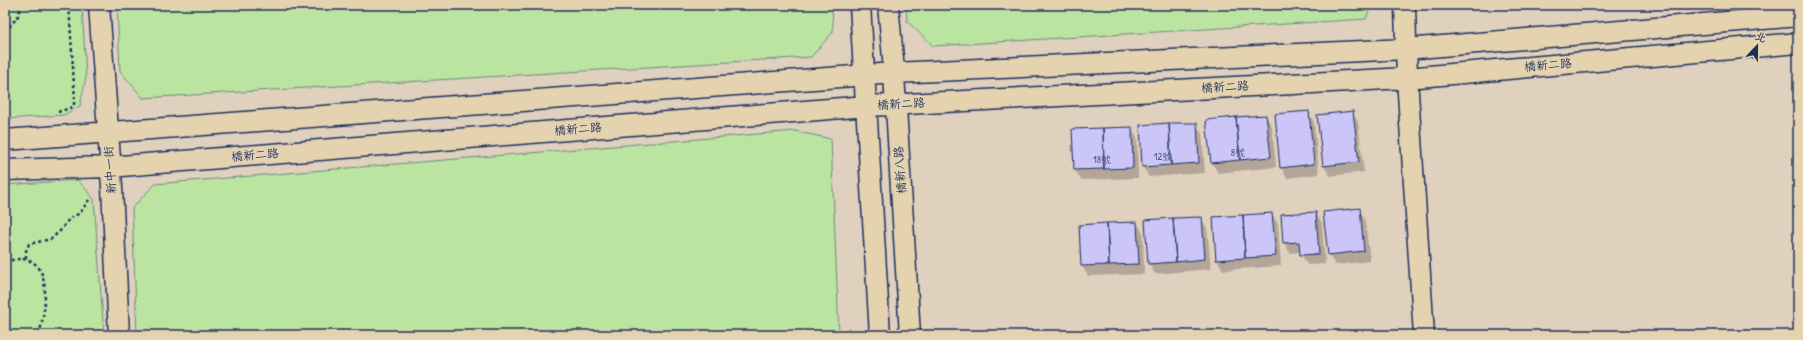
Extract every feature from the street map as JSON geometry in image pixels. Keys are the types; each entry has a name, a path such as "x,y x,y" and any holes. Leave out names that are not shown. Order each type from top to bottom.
{"street":[{"name":"新中一街","path":"99,5 109,167 112,188 119,335"},
{"path":"860,5 880,335"},
{"name":"橋新八路","path":"888,5 894,73 910,335"},
{"path":"1405,5 1407,78 1424,335"},
{"path":"5,140 894,73 1406,48 1798,16"},
{"name":"橋新二路","path":"5,170 109,167 896,104 1407,78 1798,44"}],"path":[{"path":"5,31 17,18 22,5"},
{"path":"56,112 73,107 75,100 69,5"},
{"path":"26,258 26,251 29,244 51,239 60,231 69,219 80,213 94,193 112,188"},
{"path":"5,262 18,258 26,258 36,264 42,275 45,307 38,335"}],"green space":[{"path":"5,5 82,5 86,77 80,106 64,115 5,119"},
{"path":"117,5 832,5 833,32 811,57 143,98 120,71"},
{"path":"906,5 1371,5 1366,19 933,46 907,21"},
{"path":"795,131 831,139 839,335 137,335 132,208 155,184"},
{"path":"78,180 94,199 104,335 5,335 5,185"}],"building":[{"path":"1309,111 1314,164 1280,168 1275,114"},
{"path":"1353,111 1359,162 1323,166 1317,115"},
{"path":"1266,115 1271,157 1240,160 1236,117"},
{"path":"1236,117 1240,160 1211,163 1206,120"},
{"path":"1169,123 1171,165 1142,167 1140,125"},
{"path":"1169,123 1197,123 1199,163 1171,165"},
{"path":"1132,127 1133,168 1104,169 1103,128"},
{"path":"1103,128 1104,169 1074,170 1072,129"},
{"path":"1360,208 1364,251 1328,255 1323,212"},
{"path":"1316,212 1319,254 1300,255 1299,242 1283,243 1281,214"},
{"path":"1272,213 1276,256 1245,258 1243,215"},
{"path":"1243,215 1245,258 1216,260 1213,217"},
{"path":"1202,217 1205,259 1176,262 1173,218"},
{"path":"1173,218 1176,262 1148,264 1145,220"},
{"path":"1137,222 1139,264 1109,265 1107,223"},
{"path":"1107,223 1109,265 1081,266 1079,225"}]}
